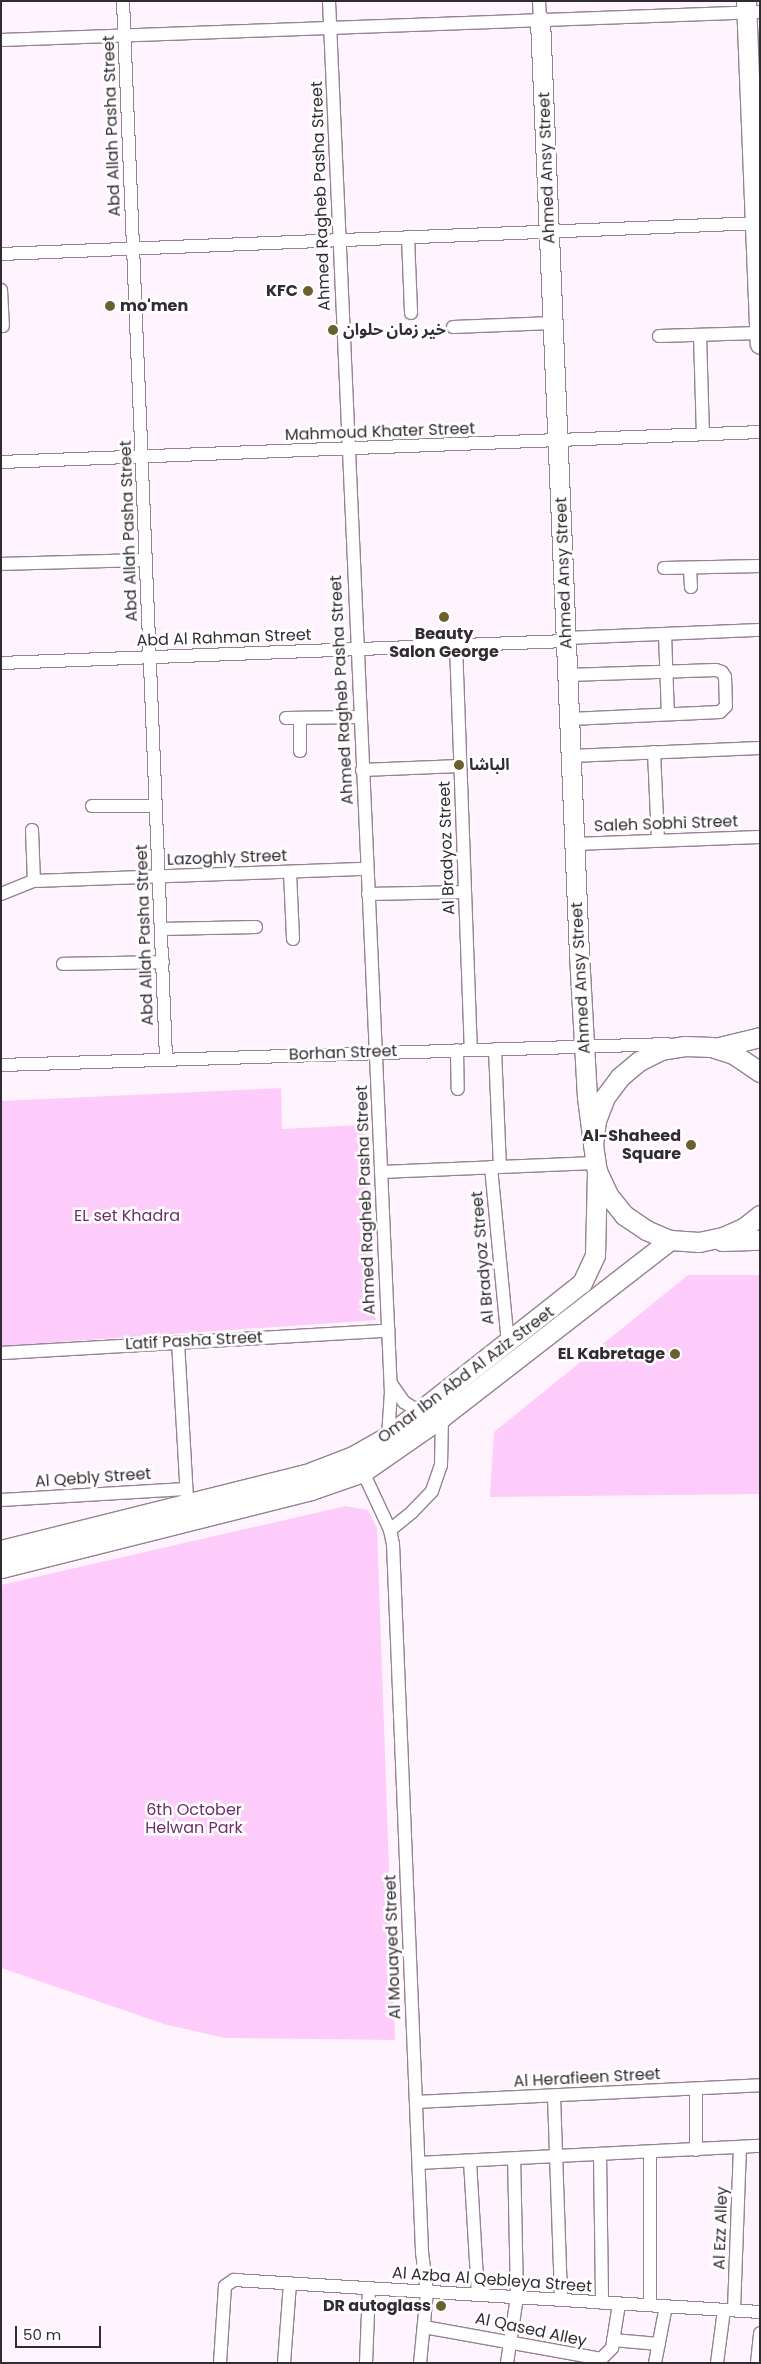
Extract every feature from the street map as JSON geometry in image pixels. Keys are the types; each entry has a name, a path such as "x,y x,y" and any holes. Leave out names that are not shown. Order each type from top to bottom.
{"street":[{"name":"Abd Allah Pasha Street","path":"123,1 166,1059"},
{"name":"Ahmed Ragheb Pasha Street","path":"329,1 347,450 388,1331 388,1436"},
{"name":"Ahmed Ansy Street","path":"540,1 574,844 584,1046 593,1144"},
{"path":"1,40 540,20 751,9 760,344"},
{"path":"1,254 549,230 758,223"},
{"path":"408,237 411,313"},
{"path":"1,290 3,326"},
{"path":"453,327 553,323"},
{"path":"659,336 759,333"},
{"path":"700,335 703,434"},
{"name":"Mahmoud Khater Street","path":"1,462 347,450 760,432"},
{"path":"1,564 146,560"},
{"path":"664,568 760,566"},
{"path":"690,568 691,587"},
{"name":"Abd Al Rahman Street","path":"1,663 456,645 760,630"},
{"path":"665,634 668,714"},
{"name":"Al Bradyoz Street","path":"456,645 471,1050"},
{"path":"568,675 719,670 725,678 726,706 723,711 570,719"},
{"path":"286,718 360,717"},
{"path":"300,718 300,751"},
{"path":"571,756 760,748"},
{"path":"654,752 658,840"},
{"path":"362,770 460,766"},
{"path":"92,806 156,806"},
{"path":"32,830 34,881"},
{"name":"Saleh Sobhi Street","path":"574,844 760,837"},
{"name":"Lazoghly Street","path":"1,894 34,881 367,869"},
{"path":"290,872 293,939"},
{"path":"368,894 465,892"},
{"path":"161,929 256,927"},
{"path":"63,964 162,962"},
{"path":"715,1048 760,1038"},
{"name":"Borhan Street","path":"1,1065 584,1046 686,1046"},
{"path":"760,1072 733,1054 715,1048 686,1046 661,1050 639,1061 620,1077 605,1097 596,1120 593,1144 596,1167 608,1195 624,1215 646,1230 670,1240 698,1242 760,1240"},
{"name":"Al Bradyoz Street","path":"495,1049 496,1167 508,1345"},
{"path":"457,1050 458,1089"},
{"path":"381,1172 496,1167 596,1167"},
{"name":"Omar Ibn Abd Al Aziz Street","path":"1,1550 187,1496 306,1474 353,1456 388,1436 572,1295 590,1270 597,1240 596,1167"},
{"path":"698,1242 723,1237 745,1226 760,1215"},
{"name":"Omar Ibn Abd Al Aziz Street","path":"1,1568 311,1490 363,1472 442,1417 670,1240"},
{"name":"Latif Pasha Street","path":"1,1353 388,1331"},
{"path":"178,1342 187,1496"},
{"path":"389,1378 397,1395 420,1412"},
{"path":"390,1530 432,1491 440,1465 442,1417"},
{"name":"Al Mouayed Street","path":"363,1472 390,1530 422,2252 427,2292 420,2363"},
{"name":"Al Qebly Street","path":"1,1500 187,1496"},
{"name":"Al Herafieen Street","path":"416,2102 696,2090 760,2085"},
{"path":"696,2090 696,2150"},
{"path":"554,2096 561,2300"},
{"path":"419,2163 760,2146"},
{"name":"Al Ezz Alley","path":"717,2363 729,2310 740,2147"},
{"path":"650,2152 650,2305"},
{"path":"600,2154 602,2303"},
{"path":"507,2363 518,2298 514,2159"},
{"path":"470,2161 478,2295"},
{"name":"Al Azba Al Qebleya Street","path":"220,2363 225,2286 234,2280 760,2312"},
{"path":"284,2363 290,2283"},
{"path":"366,2363 369,2288"},
{"path":"619,2304 614,2340 659,2344"},
{"path":"655,2363 666,2306"},
{"name":"Al Qased Alley","path":"424,2327 510,2341 595,2360 609,2353 614,2340"},
{"path":"758,2363 760,2333"}],"green space":[{"name":"EL set Khadra","path":"281,1088 282,1129 364,1125 376,1320 1,1346 1,1101"},
{"name":"EL Kabretage","path":"688,1275 760,1275 760,1494 490,1497 494,1432"},
{"name":"6th October Helwan Park","path":"346,1506 368,1510 377,1528 395,2040 225,2038 164,2024 1,1968 1,1585"}],"place":[{"name":"KFC","path":"308,291"},
{"name":"mo'men","path":"110,306"},
{"name":"خير زمان حلوان","path":"333,330"},
{"name":"Beauty Salon George","path":"444,617"},
{"name":"الباشا","path":"459,765"},
{"name":"Al-Shaheed Square","path":"691,1145"},
{"name":"EL Kabretage","path":"675,1354"},
{"name":"DR autoglass","path":"441,2306"}]}
